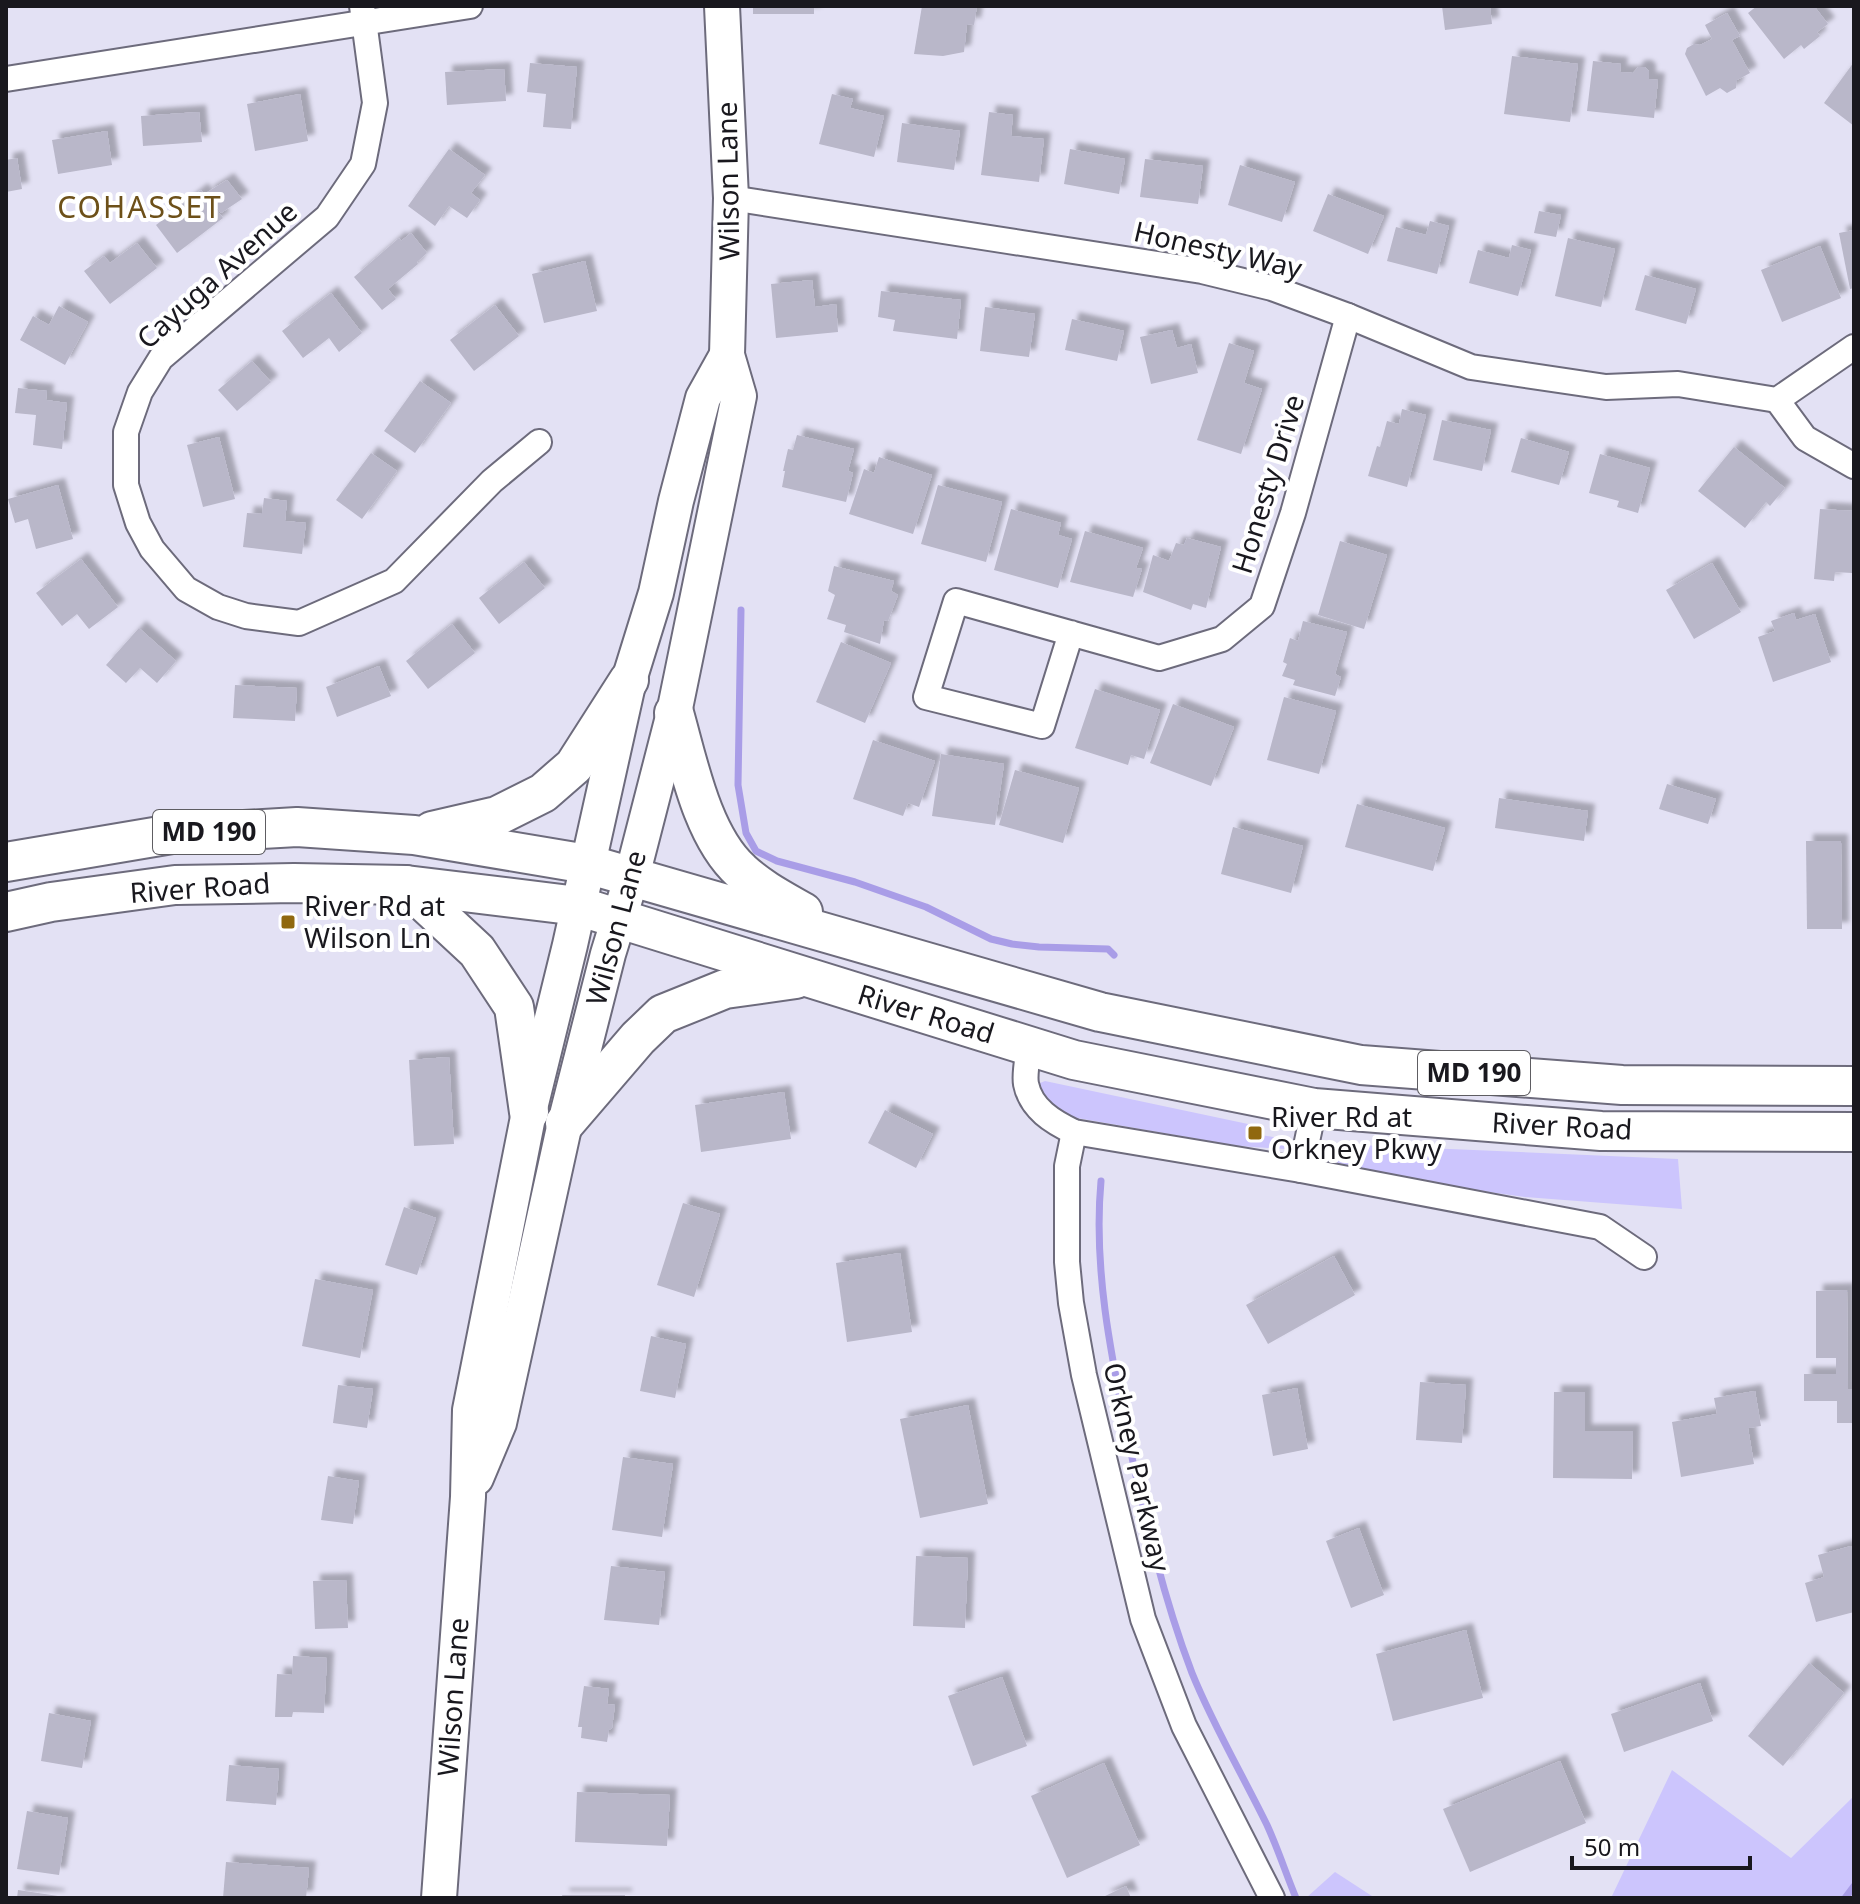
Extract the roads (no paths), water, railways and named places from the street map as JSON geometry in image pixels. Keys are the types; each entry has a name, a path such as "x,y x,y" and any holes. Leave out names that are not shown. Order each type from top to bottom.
{"main road":[{"name":"Wilson Lane","path":"468,1497 499,1423 565,1123 674,713 739,396 727,355 731,198 722,6"},
{"name":"Wilson Lane","path":"439,1898 468,1497 470,1410 529,1112 629,680 656,593 703,398 727,355"},
{"path":"414,835 497,816 543,793 574,766 629,680"},
{"path":"674,713 704,816 740,871 777,897 850,939"},
{"name":"River Road","path":"6,862 172,834 297,827 414,835 587,864 1100,1012 1361,1065 1622,1085 1854,1086"},
{"name":"River Road","path":"6,912 51,902 175,885 406,885 578,906 1074,1060 1314,1108 1601,1131 1854,1132"},
{"path":"406,885 477,951 514,1007 529,1112"},
{"path":"565,1123 638,1038 663,1014 725,989 810,977"}],"street":[{"path":"6,79 364,14 470,6"},
{"name":"Cayuga Avenue","path":"364,14 375,103 363,164 327,217 161,358 140,392 126,432 126,485 138,523 152,549 186,589 218,607 246,616 299,623 394,581 492,481 539,442"},
{"name":"Honesty Way","path":"731,198 1202,271 1272,288 1471,367 1606,387 1678,384 1777,400"},
{"name":"Honesty Drive","path":"1071,633 1042,726 926,697 956,601 1071,633 1159,658 1222,639 1262,606 1293,513 1348,316"},
{"path":"1854,347 1777,400 1805,438 1854,466"},
{"path":"1029,1046 1025,1082 1030,1097 1041,1112 1074,1132 1301,1170 1600,1227 1644,1257"},
{"path":"1301,1170 1314,1108"},
{"name":"Orkney Parkway","path":"1074,1132 1067,1166 1067,1262 1071,1303 1084,1375 1143,1619 1184,1726 1272,1898"}],"waterway":[{"path":"741,610 738,785 746,833 756,851 777,861 855,882 926,907 991,939 1039,947 1108,949 1114,955"},
{"path":"1101,1181 1099,1246 1105,1311 1128,1439 1156,1557 1192,1673 1267,1825 1296,1898"},
{"path":"1845,1898 1854,1886"}],"place":[{"name":"River Rd at Wilson Ln","path":"288,922"},
{"name":"River Rd at Orkney Pkwy","path":"1255,1133"}],"district":[{"name":"COHASSET","path":"140,208"}]}
